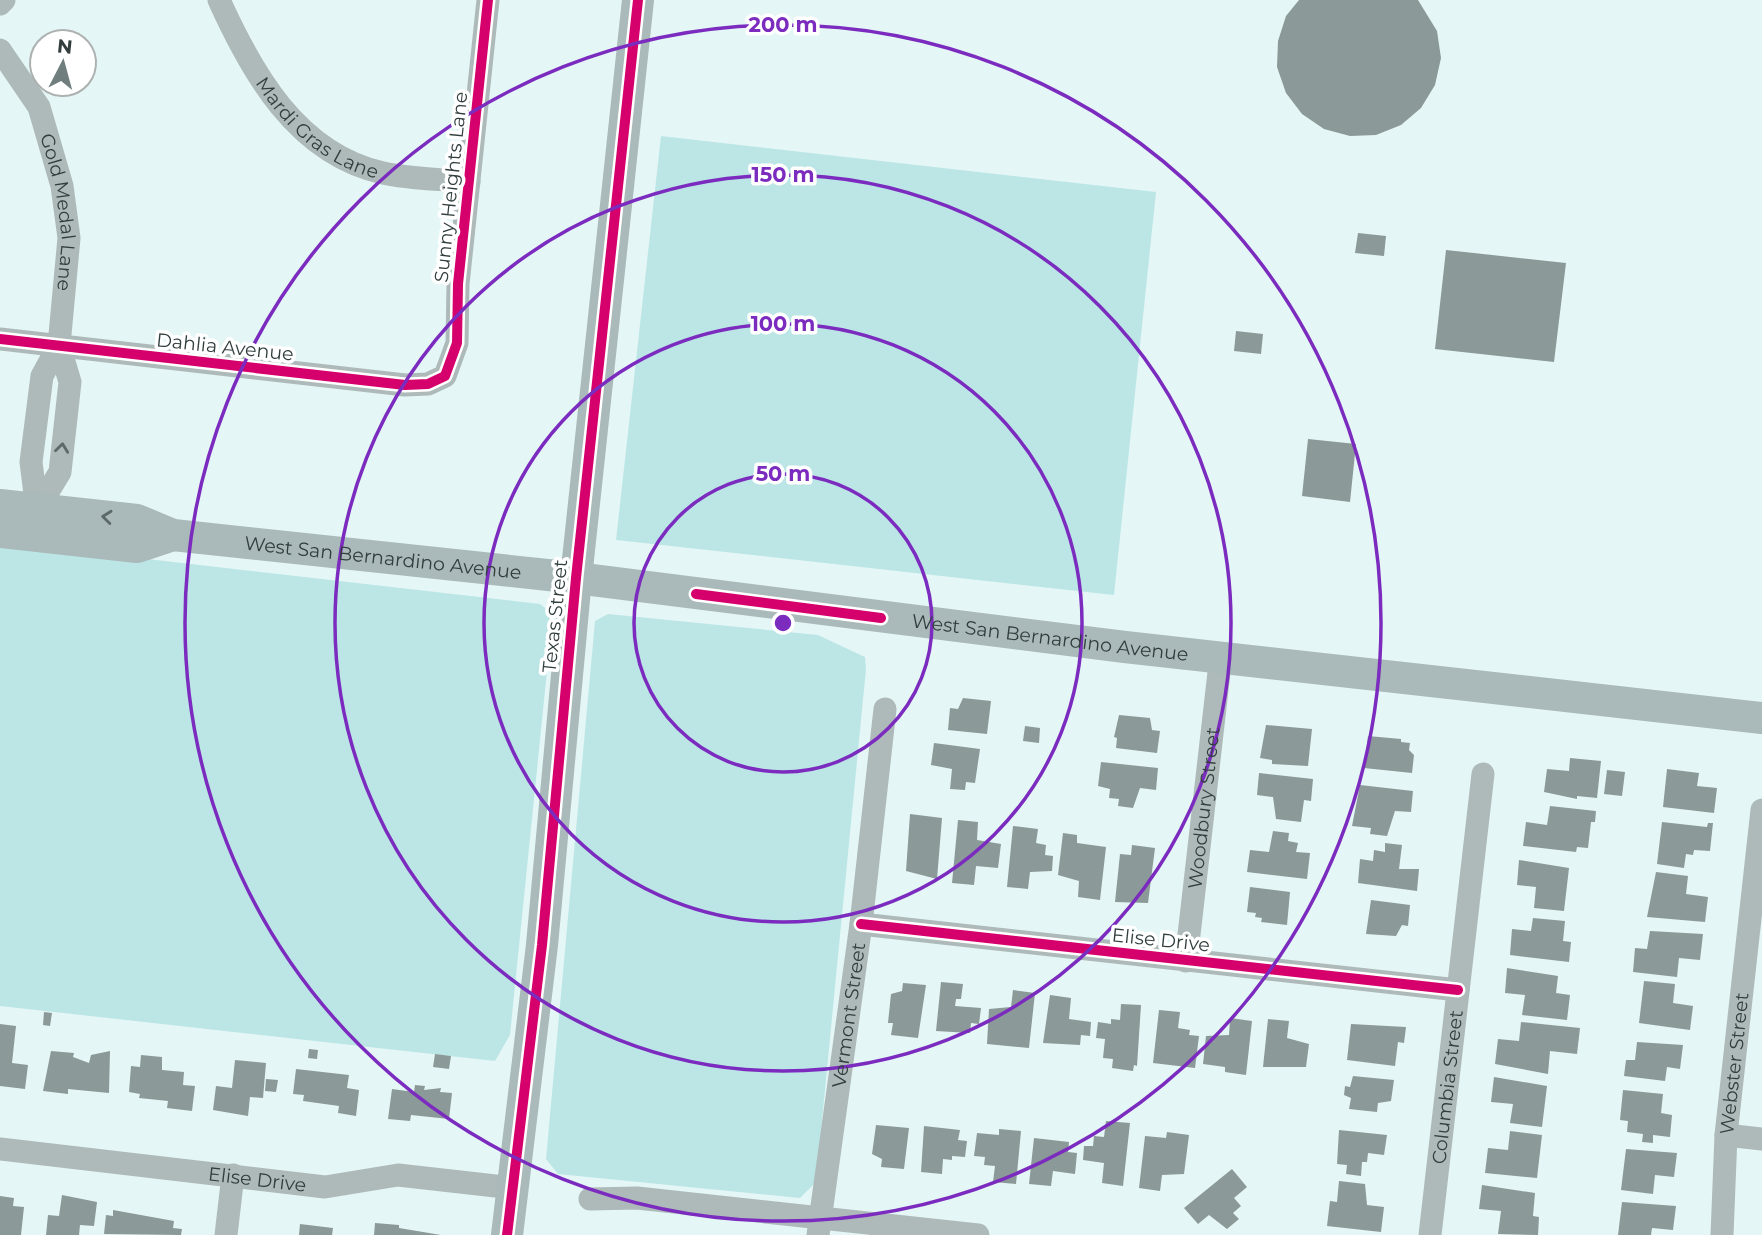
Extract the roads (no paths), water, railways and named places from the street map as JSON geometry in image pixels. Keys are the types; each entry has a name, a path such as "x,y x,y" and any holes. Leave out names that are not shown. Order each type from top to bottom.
{"main road":[{"name":"Texas Street","path":"507,1235 542,945 576,578 638,0"},
{"name":"West San Bernardino Avenue","path":"0,505 137,520 173,534 576,578 935,624 1762,718"},
{"path":"0,521 10,522 37,510"},
{"name":"West San Bernardino Avenue","path":"0,532 137,547 173,534"}],"street":[{"path":"0,4 4,0"},
{"name":"Mardi Gras Lane","path":"219,0 245,57 291,120 333,154 382,173 469,182"},
{"name":"Sunny Heights Lane","path":"445,376 457,343 458,284 488,0"},
{"name":"Gold Medal Lane","path":"0,50 39,107 62,186 69,238 59,345 42,376 30,468 37,510"},
{"name":"Dahlia Avenue","path":"0,339 405,385 428,384 445,376"},
{"name":"Woodbury Street","path":"1186,961 1221,655"},
{"name":"Vermont Street","path":"819,1226 861,924 885,709"},
{"name":"Columbia Street","path":"1430,1235 1483,774"},
{"name":"Webster Street","path":"1722,1235 1726,1135 1762,810"},
{"name":"Elise Drive","path":"861,924 1458,990"},
{"path":"1726,1135 1762,1139"},
{"name":"Elise Drive","path":"0,1149 325,1187 398,1175 414,1175 513,1188"},
{"path":"226,1235 233,1175"},
{"path":"590,1199 637,1198 819,1226 978,1235"}]}
